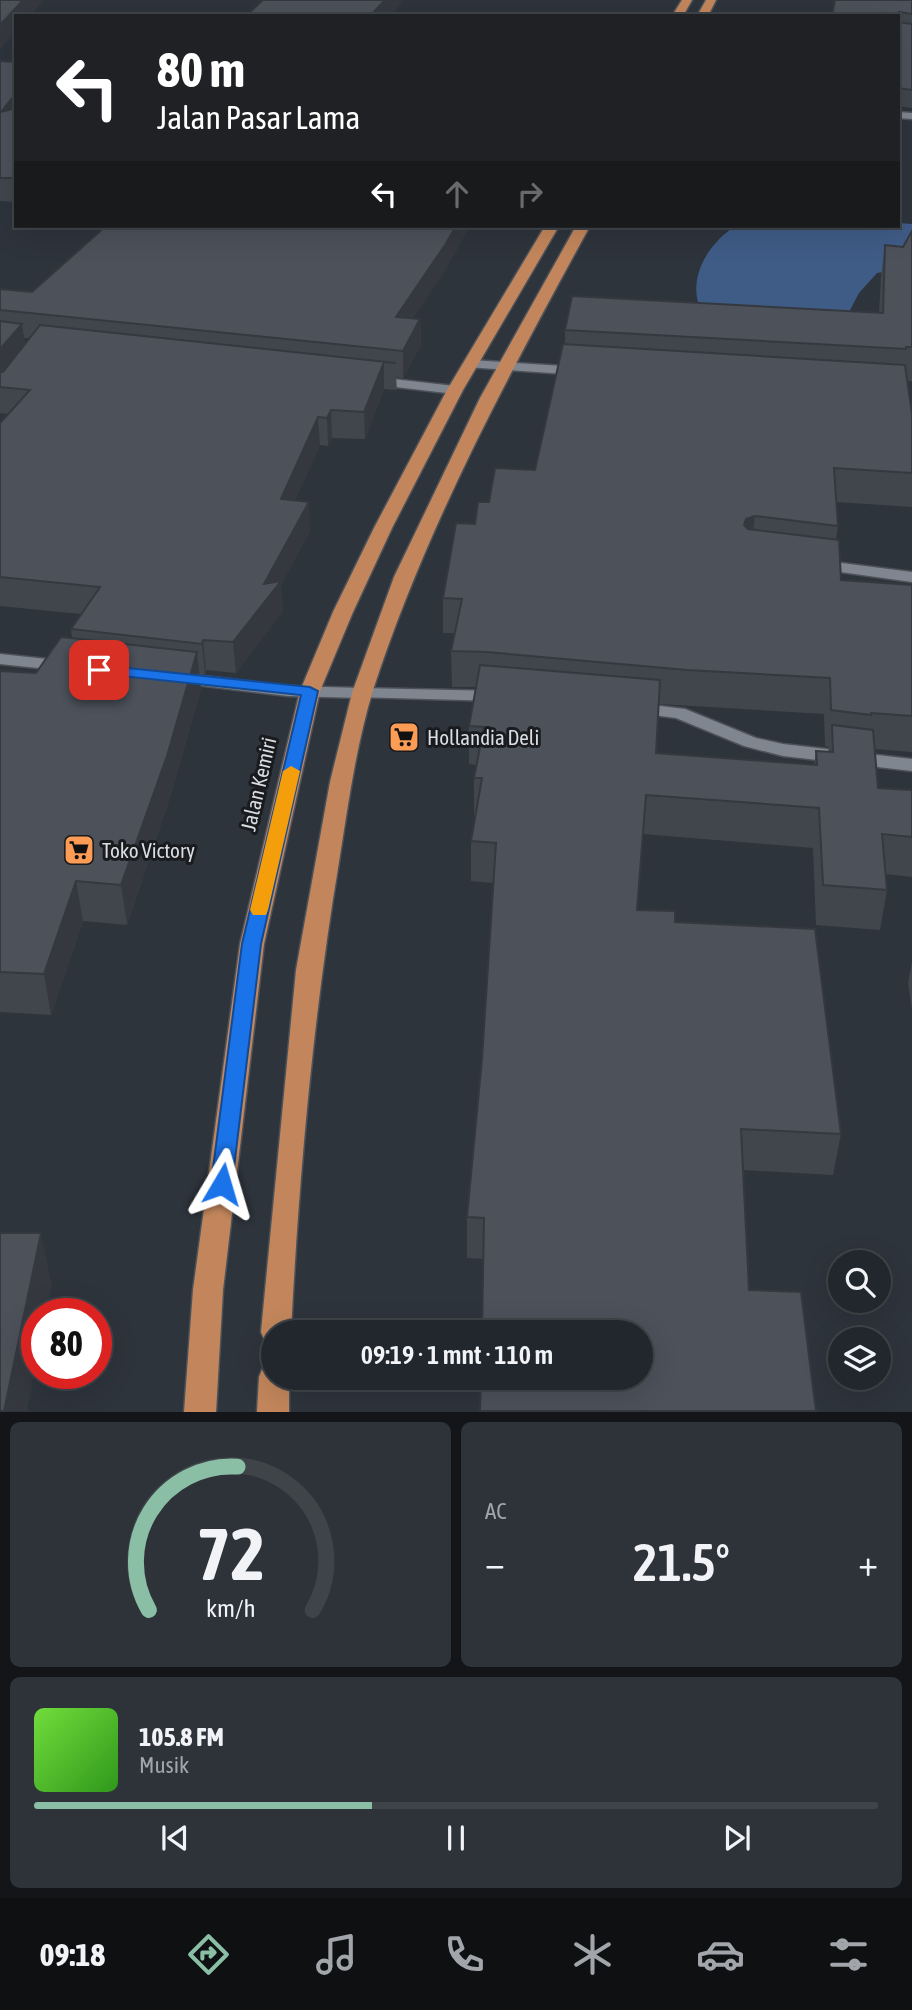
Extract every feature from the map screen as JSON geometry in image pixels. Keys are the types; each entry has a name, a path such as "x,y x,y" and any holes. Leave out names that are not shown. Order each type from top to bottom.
{"highway":[{"name":"Jalan Kemiri","path":"200,1412 208,1290 252,944 310,691 343,612 383,528 455,390 551,228"},
{"path":"277,1320 308,970 341,782 362,693 404,577 505,367 582,228"},
{"path":"273,1412 274,1390"}],"street":[{"path":"471,365 592,372"},
{"path":"366,380 455,390"},
{"path":"802,563 912,577"},
{"path":"0,659 79,668"},
{"path":"158,676 310,691 514,698"},
{"path":"624,707 679,713 750,742 783,750 912,765"}],"shaded area":[{"path":"900,223 912,224 912,267 877,273 859,293 847,316 709,328 698,302 697,280 704,259 732,228 900,228"}],"building":[{"path":"0,0 23,0 0,25"},
{"path":"263,0 385,0 372,14 248,14"},
{"path":"835,0 912,0 912,14 832,14"},
{"path":"900,22 912,24 912,90 900,88"},
{"path":"0,61 14,62 14,96 1,112 14,109 14,178 0,178"},
{"path":"104,228 455,228 396,317 420,319 403,351 0,310 0,289 32,292"},
{"path":"912,231 912,347 906,349 565,330 572,296 883,313 885,245 903,247"},
{"path":"0,321 22,324 0,349"},
{"path":"40,325 396,363 384,362 364,412 331,410 327,418 318,417 281,499 309,502 264,584 281,581 233,642 203,640 202,644 71,629 100,587 0,577 0,423 30,390 0,387 0,372 3,372"},
{"path":"563,344 905,365 912,414 912,473 834,468 838,526 755,516 746,519 744,525 748,529 839,540 841,580 912,585 912,716 831,710 830,678 687,670 451,651 462,599 443,598 456,523 475,524 478,502 489,502 495,468 535,470"},
{"path":"61,637 197,652 167,756 121,885 76,881 44,974 0,972 0,671 36,673"},
{"path":"480,665 660,680 656,753 817,765 816,751 833,752 832,725 873,730 878,788 912,790 912,837 882,834 887,890 823,885 819,808 646,795 637,910 675,911 675,922 815,929 841,1134 741,1129 749,1290 801,1292 816,1411 480,1411 481,1390 653,1390 653,1320 482,1320 484,1218 467,1217 482,1059 496,843 471,841 482,778 474,778 484,727 469,726"},
{"path":"0,1233 41,1233 27,1298 21,1298 21,1329 4,1411 0,1411"}],"slow traffic":[{"path":"259,910 291,771"}],"place":[{"name":"Hollandia Deli","path":"404,737"},
{"name":"Toko Victory","path":"79,850"}],"route":[{"path":"99,670 288,691 310,691 252,944 222,1184"}]}
